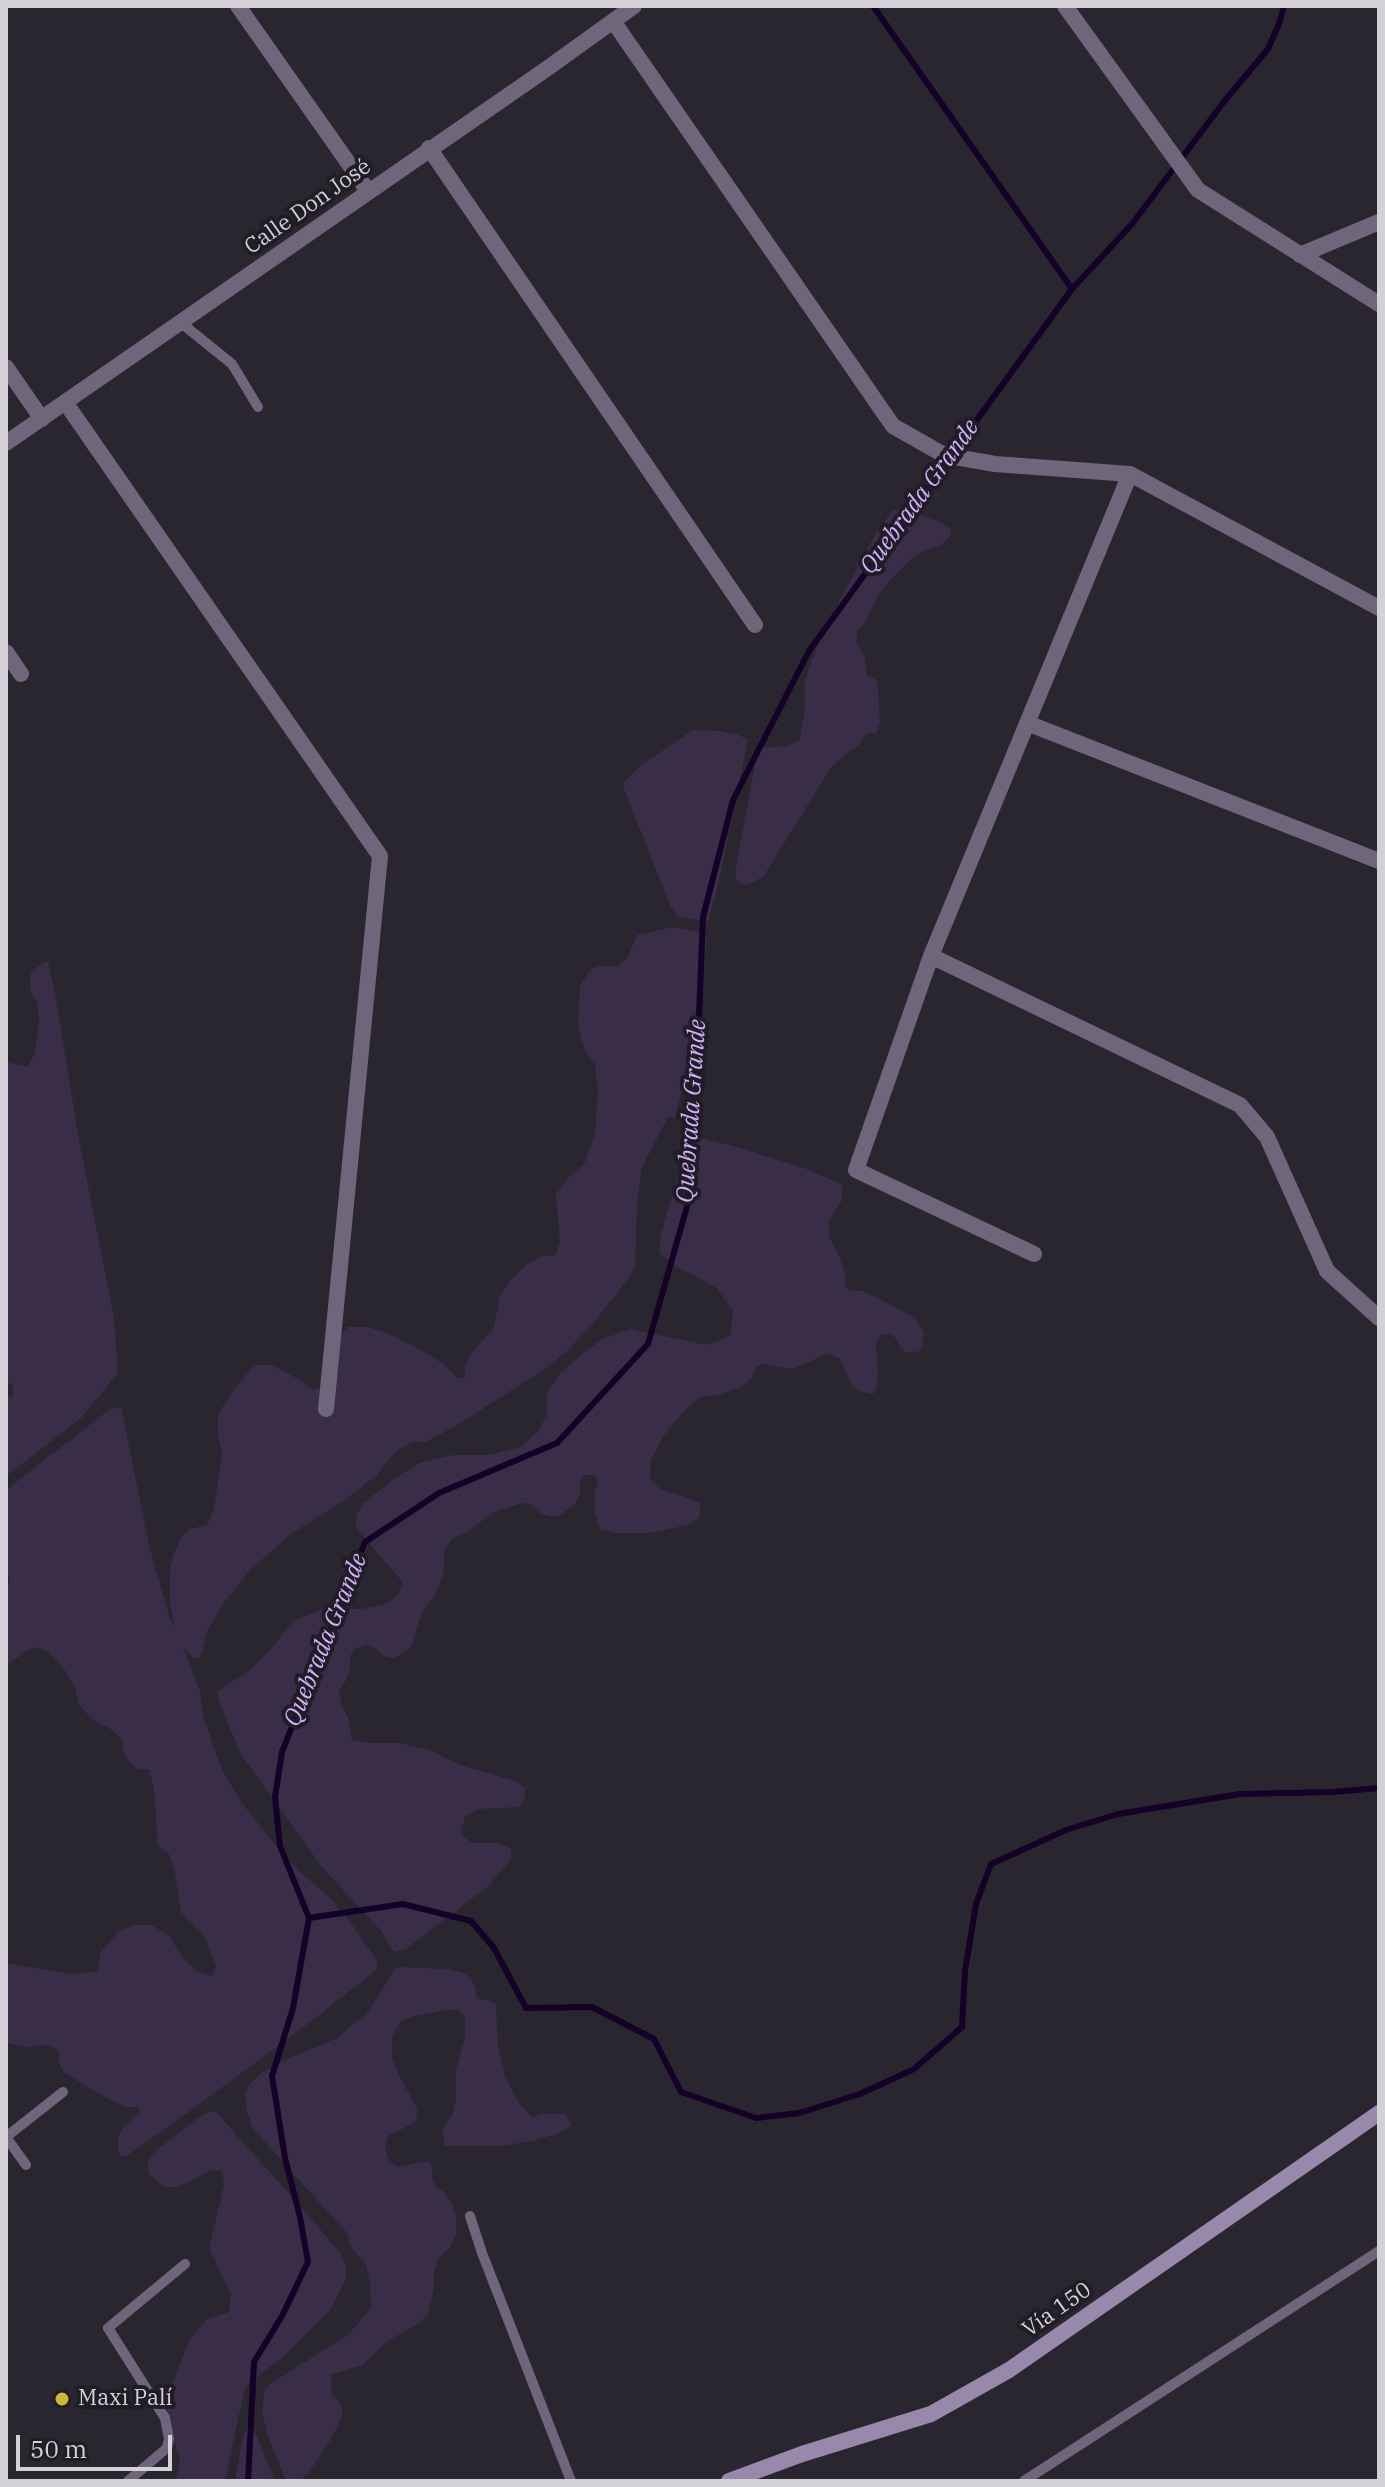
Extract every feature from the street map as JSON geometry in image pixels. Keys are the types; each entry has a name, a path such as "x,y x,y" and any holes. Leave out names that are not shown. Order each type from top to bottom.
{"main road":[{"name":"Vía 150","path":"729,2481 802,2454 931,2414 1009,2370 1379,2113"}],"street":[{"path":"238,6 368,191"},
{"name":"Calle Don José","path":"6,443 634,6"},
{"path":"1065,6 1198,190 1379,304"},
{"path":"613,21 893,426 944,455 995,464 1130,474 1379,608"},
{"path":"429,148 755,625"},
{"path":"1300,255 1379,222"},
{"path":"6,367 42,419"},
{"path":"65,402 380,856 326,1409"},
{"path":"1034,1254 856,1170 931,956 1130,474"},
{"path":"6,652 21,674"},
{"path":"1027,723 1379,861"},
{"path":"931,956 1240,1105 1267,1137 1327,1271 1379,1318"}],"lane":[{"path":"180,322 232,364 258,407"},
{"path":"26,2165 6,2137 63,2092"},
{"path":"470,2216 571,2481"},
{"path":"1024,2481 1379,2251"},
{"path":"128,2481 167,2448 169,2439 165,2418 108,2328 185,2264"}],"shaded area":[{"path":"893,510 907,510 940,522 951,530 951,535 940,546 911,559 889,581 858,630 856,642 865,657 867,677 876,680 878,688 880,722 876,733 869,733 832,766 763,877 743,884 736,879 736,868 757,753 761,748 788,746 800,740 805,680 821,635 875,535"},
{"path":"693,730 721,731 748,740 708,922 679,917 671,907 624,789 624,782 640,766"},
{"path":"673,927 703,933 706,946 686,1075 675,1117 668,1117 642,1167 635,1267 631,1275 591,1326 545,1369 457,1425 426,1442 412,1442 395,1452 377,1475 342,1502 291,1534 251,1569 222,1605 207,1631 200,1658 194,1658 182,1646 200,1691 203,1716 222,1770 242,1803 300,1872 330,1898 351,1923 377,1961 377,1967 306,2025 189,2112 126,2156 121,2156 118,2138 121,2130 139,2112 139,2107 126,2107 106,2098 63,2072 59,2051 48,2045 26,2047 6,2042 6,1963 71,1974 97,1972 101,1952 118,1932 134,1925 152,1925 169,1936 183,1958 198,1972 212,1976 216,1967 203,1934 181,1912 169,1854 158,1845 154,1789 149,1769 138,1769 130,1763 123,1749 123,1741 112,1730 92,1719 79,1705 75,1687 48,1651 33,1647 6,1665 6,1587 10,1583 6,1561 6,1490 110,1409 121,1407 150,1549 175,1629 170,1604 170,1569 174,1553 189,1529 207,1525 214,1509 222,1453 218,1414 255,1365 271,1365 313,1389 328,1387 341,1334 348,1327 368,1327 423,1351 445,1365 457,1378 465,1378 465,1365 494,1327 500,1296 509,1282 527,1264 542,1256 555,1256 560,1242 556,1194 584,1164 595,1135 598,1091 595,1064 587,1055 578,1024 580,986 591,969 617,966 628,957 637,935"},
{"path":"43,962 48,962 55,993 79,1140 114,1318 118,1373 81,1418 6,1476 6,1397 13,1396 13,1385 6,1382 6,1062 28,1067 35,1053 39,1020 30,980 31,973"},
{"path":"688,1138 737,1147 807,1169 842,1185 842,1200 829,1220 829,1236 840,1258 845,1286 851,1291 862,1291 878,1298 915,1318 924,1333 922,1347 920,1351 907,1353 896,1338 889,1334 880,1335 876,1346 878,1378 873,1394 858,1391 851,1384 840,1358 827,1354 792,1369 763,1364 756,1367 752,1378 741,1387 699,1398 684,1411 662,1438 651,1460 650,1478 661,1489 699,1502 699,1518 688,1525 651,1533 618,1533 600,1529 595,1513 598,1482 595,1475 584,1475 580,1480 576,1503 560,1516 540,1513 532,1505 521,1503 492,1513 469,1531 452,1538 445,1549 443,1573 437,1591 421,1614 412,1645 405,1652 394,1658 366,1645 355,1649 350,1656 346,1680 339,1691 352,1740 399,1743 430,1750 460,1765 512,1780 525,1787 520,1807 480,1809 465,1816 461,1834 472,1843 498,1843 511,1848 511,1860 487,1887 406,1949 394,1952 382,1932 322,1867 240,1753 218,1691 251,1669 293,1621 322,1609 361,1609 386,1604 397,1596 402,1587 401,1580 355,1527 357,1514 364,1503 390,1482 419,1463 454,1455 490,1455 520,1447 538,1432 547,1414 547,1393 560,1373 600,1340 630,1329 706,1345 730,1336 733,1311 716,1287 677,1267 659,1253 661,1235"},
{"path":"399,1967 450,1969 465,1974 472,1981 479,1999 492,2001 496,2005 498,2047 505,2076 520,2105 532,2117 564,2114 571,2121 571,2126 558,2134 501,2146 445,2146 443,2130 452,2116 456,2099 456,2070 465,2036 465,2017 459,2010 445,2010 402,2021 395,2030 392,2056 397,2072 417,2108 417,2116 414,2123 388,2136 385,2145 388,2159 397,2167 428,2161 436,2187 443,2190 452,2205 456,2216 456,2234 434,2270 434,2288 428,2314 419,2323 388,2341 361,2366 331,2374 331,2392 342,2406 342,2417 309,2472 301,2481 286,2481 267,2434 262,2410 264,2392 271,2383 348,2335 371,2308 370,2283 366,2265 351,2247 348,2234 253,2129 245,2094 260,2074 337,2038 368,2012"},
{"path":"209,2112 216,2112 341,2254 346,2278 330,2310 284,2356 249,2383 244,2392 225,2481 176,2481 180,2461 167,2414 169,2392 189,2341 207,2319 229,2312 231,2294 209,2248 224,2185 222,2171 211,2170 176,2187 165,2187 149,2174 147,2161 158,2149"},
{"path":"247,2427 253,2427 275,2481 235,2481"}],"waterway":[{"path":"873,6 1072,289"},
{"name":"Quebrada Grande","path":"248,2481 254,2362 282,2316 308,2262 285,2158 272,2076 293,2008 309,1918 280,1846 275,1797 282,1752 365,1542 439,1493 557,1443 648,1344 688,1203 703,917 733,800 809,651 1072,289 1132,224 1268,49 1284,6"},
{"path":"309,1918 403,1904 471,1921 494,1948 526,2008 592,2007 654,2039 681,2092 756,2118 799,2113 860,2094 914,2069 962,2027 965,1971 976,1904 991,1864 1066,1830 1118,1814 1240,1794 1379,1788"}],"place":[{"name":"Maxi Palí","path":"62,2399"}]}
